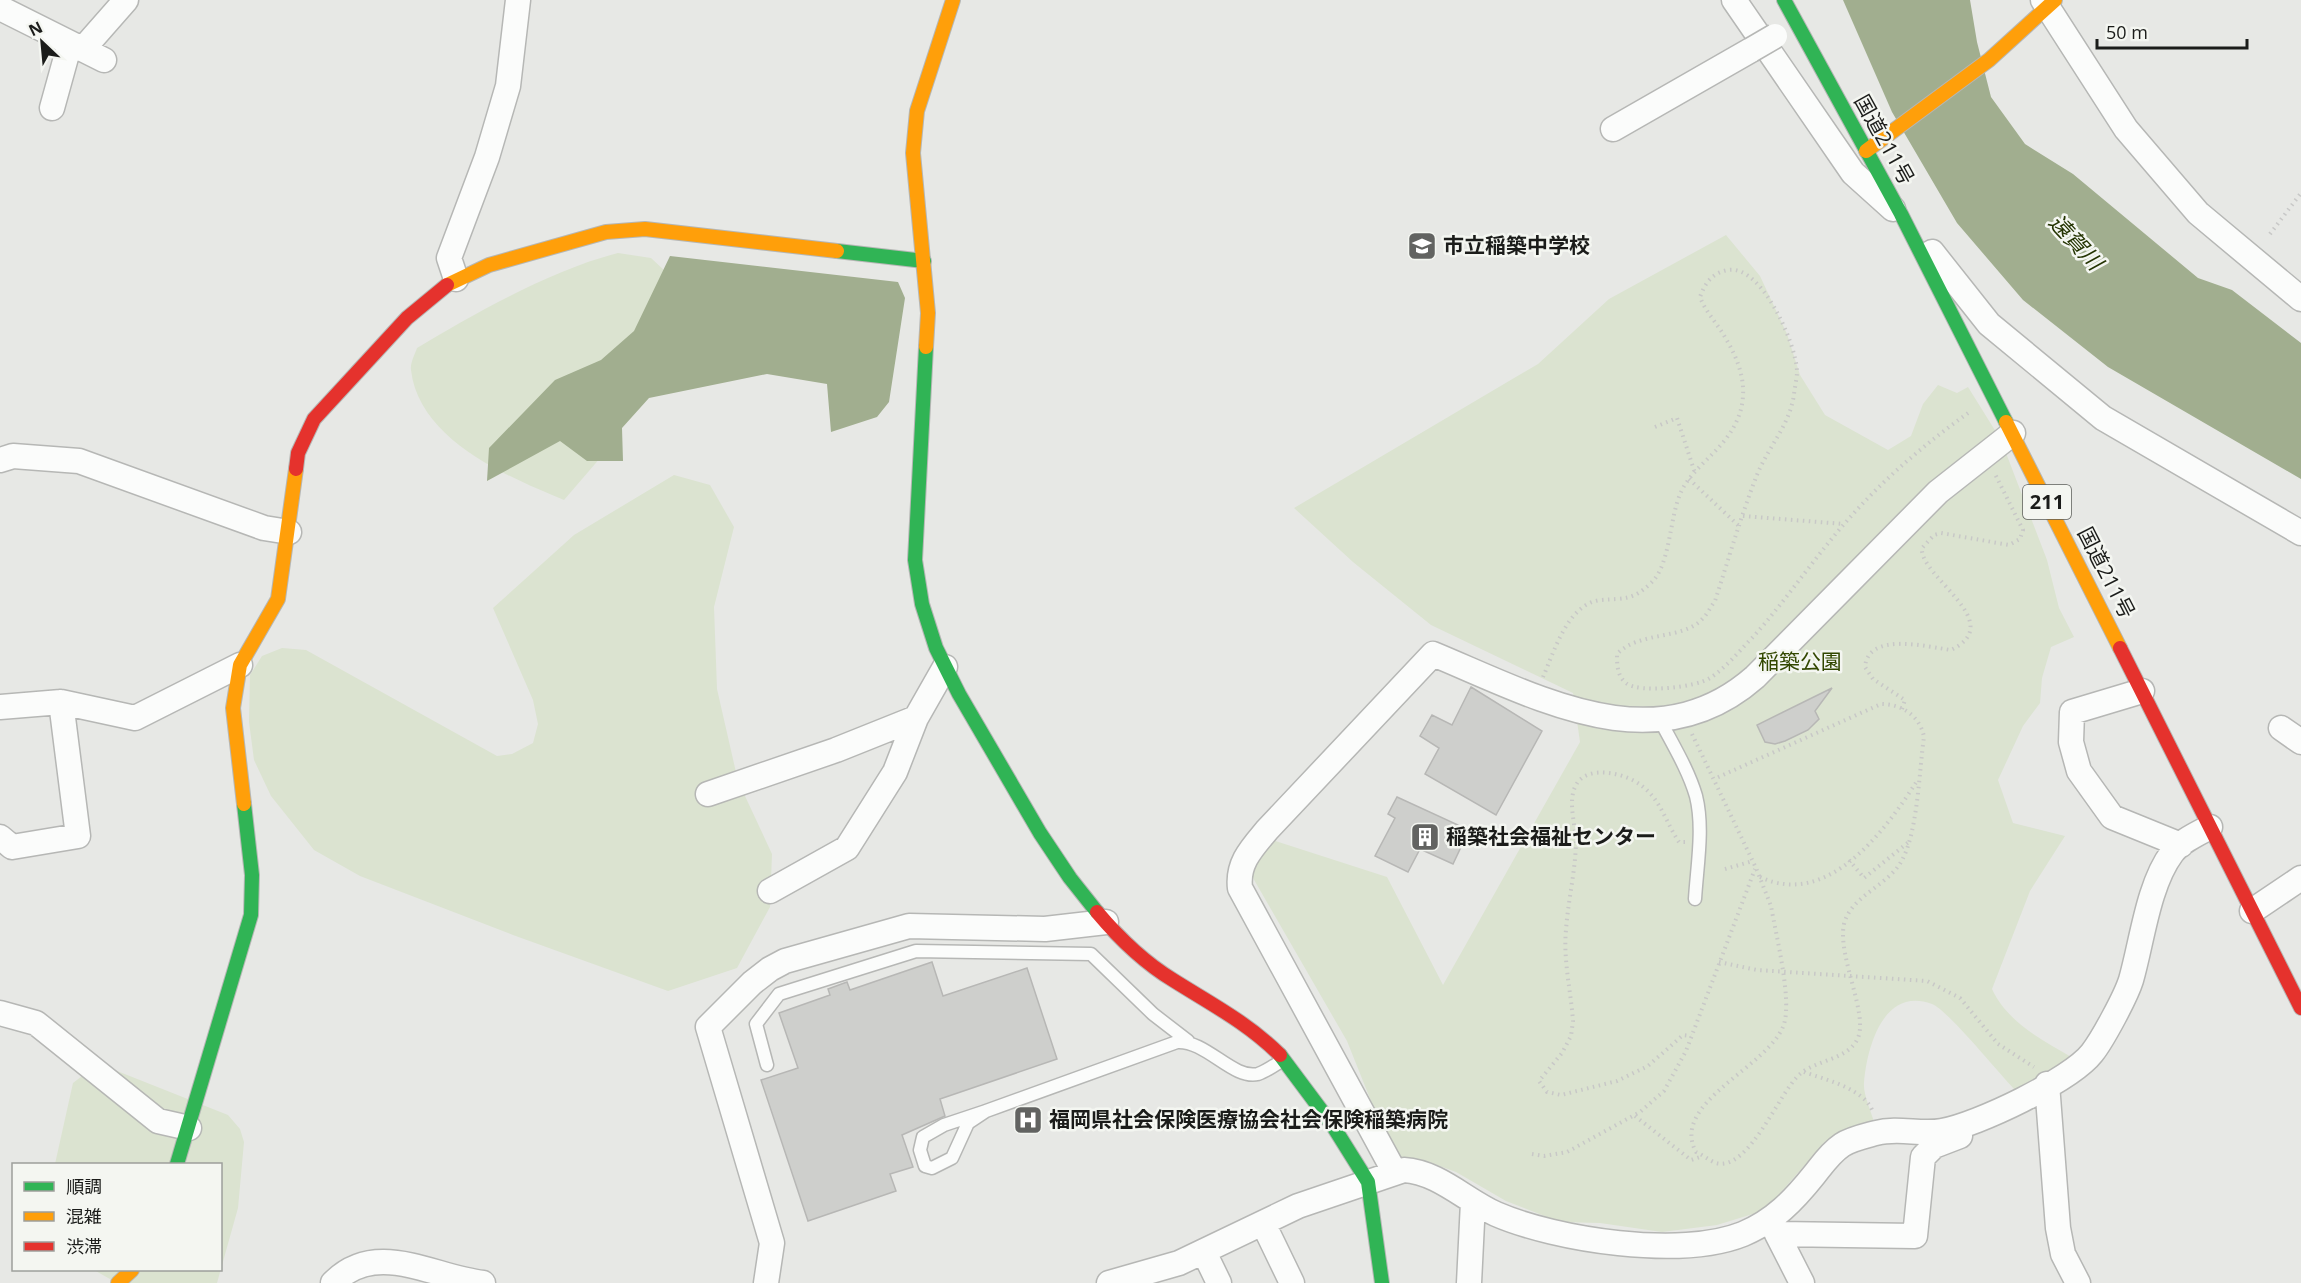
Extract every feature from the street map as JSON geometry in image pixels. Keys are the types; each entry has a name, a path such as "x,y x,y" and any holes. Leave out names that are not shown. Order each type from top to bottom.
{"main road":[{"path":"954,0 928,68 917,111 913,153 928,313 915,560 922,604 945,667 1040,833 1070,878 1106,922 1137,952 1171,979 1234,1016 1264,1039 1284,1059 1333,1126 1368,1182 1376,1254 1382,1283"},
{"name":"国道211号","path":"1784,0 1785,31 1866,151 1901,214 2301,1008"},
{"path":"1866,151 1989,60 2049,3"},
{"path":"177,1163 251,915 252,875 233,708 240,665 278,599 289,532 298,453 314,419 407,318 434,294 456,279 489,265 559,244 606,232 645,229 924,261"},
{"path":"118,1283 130,1271"}],"street":[{"path":"52,108 86,51 126,0"},
{"path":"456,279 449,258 487,157 508,86 518,0"},
{"path":"1734,0 1852,173 1882,201 1901,214 1989,324 2103,418 2301,533"},
{"path":"2049,3 2126,129 2191,205 2260,267 2301,299"},
{"path":"0,8 86,51"},
{"path":"1613,129 1785,31"},
{"path":"1394,1171 1240,888 1239,875 1247,854 1267,830 1433,654 1556,705 1620,719 1660,720 1686,716 1714,707 1733,696 1938,492 2013,433"},
{"path":"0,460 13,456 79,461 264,528 289,532"},
{"path":"0,707 62,702 135,718 240,665"},
{"path":"770,891 847,848 895,772 916,718 945,667"},
{"path":"2142,691 2072,712 2071,742 2079,771 2112,817 2181,845"},
{"path":"0,837 12,847 78,836 62,702"},
{"path":"708,794 836,750 916,718"},
{"path":"2281,728 2301,742"},
{"path":"1115,1282 1179,1263 1298,1206 1394,1171 1419,1171 1495,1214 1541,1231 1658,1245 1696,1244 1774,1227 1915,1236 1923,1157 1928,1150 1977,1127 1998,1112 2078,1066 2092,1053 2130,984 2158,879 2172,853 2210,827"},
{"path":"2252,911 2301,878"},
{"path":"766,1283 772,1243 708,1028 770,969 785,962 909,926 1045,929 1106,922"},
{"path":"0,1012 36,1023 158,1121 189,1128"},
{"path":"2051,1082 2058,1228 2063,1254 2078,1283"},
{"path":"1774,1227 1785,1209 1827,1157 1842,1145 1880,1132 1939,1132 1998,1112"},
{"path":"1469,1283 1473,1202"},
{"path":"1263,1223 1292,1283"},
{"path":"1774,1227 1802,1283"},
{"path":"1204,1252 1219,1283"},
{"path":"333,1283 345,1270 368,1262 394,1262 466,1281 483,1283"}],"lane":[{"path":"1660,720 1689,776 1696,799 1698,842 1695,899"},
{"path":"767,1065 756,1024 779,994 916,951 1091,954 1153,1014 1188,1041 1247,1074 1258,1074 1284,1059"},
{"path":"986,1111 968,1123 952,1158 932,1168 925,1166 920,1150 923,1137 944,1125 1177,1042 1188,1041"}],"path":[{"path":"2270,234 2301,193"},
{"path":"1535,696 1569,622 1585,606 1599,600 1619,601 1638,593 1653,581 1662,563 1680,492 1725,440 1739,420 1745,397 1743,377 1726,339 1705,310 1700,297 1705,285 1715,274 1737,268 1749,274 1777,314 1791,345 1797,370 1790,416 1755,478 1715,601 1703,619 1688,628 1625,645 1617,654 1617,669 1625,683 1639,689 1689,685 1708,680 1726,666 1772,616 1845,524 1909,460 1972,410"},
{"path":"1655,427 1677,418 1695,473"},
{"path":"1902,709 1905,700 1868,673 1865,667 1868,654 1895,644 1951,650 1962,644 1969,630 1965,610 1960,601 1922,554 1927,541 1941,533 2008,545 2024,535 2005,489 1984,456"},
{"path":"1689,479 1740,527"},
{"path":"1743,516 1845,524"},
{"path":"1686,716 1714,779 1753,861 1771,906 1786,1008 1779,1035 1768,1049 1701,1107 1692,1130 1692,1139 1696,1152 1717,1163 1738,1157 1750,1147 1791,1082 1803,1071 1844,1053 1857,1041 1862,1030 1861,1021 1849,975 1844,925 1856,903 1892,875 1902,861 1911,840 1924,737 1922,728 1916,719 1892,704 1872,706 1714,779"},
{"path":"1691,1036 1683,1035 1648,1066 1617,1081 1560,1095 1547,1092 1539,1081 1562,1053 1572,1029 1565,931 1574,883 1576,842 1573,802 1577,782 1595,772 1629,779 1642,786 1667,817 1679,842 1698,842"},
{"path":"1760,877 1786,885 1813,884 1849,860 1888,825 1918,778"},
{"path":"1849,860 1864,878 1911,840"},
{"path":"1725,868 1753,861"},
{"path":"1532,1154 1544,1156 1568,1152 1635,1116 1668,1086 1691,1036 1756,868"},
{"path":"1719,963 1757,970 1927,981 1941,987 1973,1011 1998,1044 2051,1082"},
{"path":"1803,1071 1862,1097 1871,1107 1880,1132"},
{"path":"1635,1116 1691,1160 1703,1156"}],"green space":[{"name":"稲築公園","path":"1726,235 1760,276 1787,334 1800,375 1825,415 1888,450 1911,436 1923,404 1938,385 1957,393 1968,387 2001,440 2047,560 2059,608 2074,637 2051,647 2042,678 2040,703 2023,726 1998,780 2013,823 2065,836 2030,891 1992,989 2016,1021 2073,1058 2017,1092 1940,1009 1932,1004 1915,1001 1902,1004 1890,1011 1881,1023 1869,1053 1864,1087 1874,1122 1826,1141 1774,1200 1756,1213 1717,1225 1662,1232 1600,1223 1560,1222 1506,1201 1456,1172 1429,1162 1393,1156 1347,1041 1253,878 1251,860 1266,838 1387,877 1443,985 1580,742 1573,693 1431,625 1353,562 1294,508 1538,364 1609,299"},
{"path":"618,253 651,258 679,284 601,457 564,500 493,467 448,436 430,417 418,395 411,364 417,348 515,293 593,260"},
{"path":"674,475 710,485 734,527 714,607 717,689 738,781 772,854 770,907 737,968 668,991 360,876 314,850 271,796 254,760 249,722 250,675 262,656 282,648 306,650 497,756 512,754 533,743 538,724 533,700 493,608 574,535"},
{"path":"107,1067 228,1115 240,1129 244,1142 238,1208 222,1265 222,1163 55,1163 73,1083 86,1073"},
{"path":"96,1271 220,1271 217,1283 117,1283"}],"water":[{"name":"遠賀川","path":"1843,0 1970,0 1977,42 1991,97 2025,144 2073,174 2198,278 2232,290 2301,343 2301,479 2108,367 2023,300 1957,223 1892,112"},
{"path":"670,256 898,282 905,298 889,402 877,417 831,432 827,384 767,374 649,398 622,428 623,461 587,461 560,441 487,481 489,448 555,380 601,360 634,331"}],"building":[{"path":"1471,687 1542,731 1496,815 1425,774 1439,748 1420,736 1432,715 1452,725"},
{"path":"1832,688 1815,711 1819,719 1808,730 1775,744 1765,742 1757,725"},
{"name":"稲築社会福祉センター","path":"1397,797 1469,830 1453,864 1420,849 1408,872 1375,856 1395,818 1388,814"},
{"path":"932,962 943,996 1027,968 1057,1059 940,1099 945,1116 902,1135 913,1167 890,1174 896,1191 808,1221 761,1080 798,1068 779,1013 830,995 828,989 847,982 850,990"}],"traffic: fast":[{"path":"1784,0 1901,214 2006,422"},
{"path":"837,251 924,261"},
{"path":"926,347 915,560 922,604 936,648 959,694 1040,833 1070,878 1097,912"},
{"path":"177,1163 251,915 252,875 244,804"},
{"path":"1280,1055 1333,1126 1368,1182 1382,1283"}],"traffic: slow":[{"path":"926,347 928,313 913,153 917,111 953,0"},
{"path":"1866,151 1989,60 2055,0"},
{"path":"447,285 489,265 606,232 645,229 837,251"},
{"path":"2006,422 2120,648"},
{"path":"244,804 233,708 240,665 278,599 296,469"},
{"path":"118,1283 131,1271"}],"traffic: jam":[{"path":"296,469 298,453 314,419 407,318 447,285"},
{"path":"2120,648 2301,1008"},
{"path":"1097,912 1152,966 1242,1024 1280,1055"}],"place":[{"name":"市立稲築中学校","path":"1422,246"},
{"name":"稲築社会福祉センター","path":"1425,837"},
{"name":"福岡県社会保険医療協会社会保険稲築病院","path":"1028,1120"}]}
